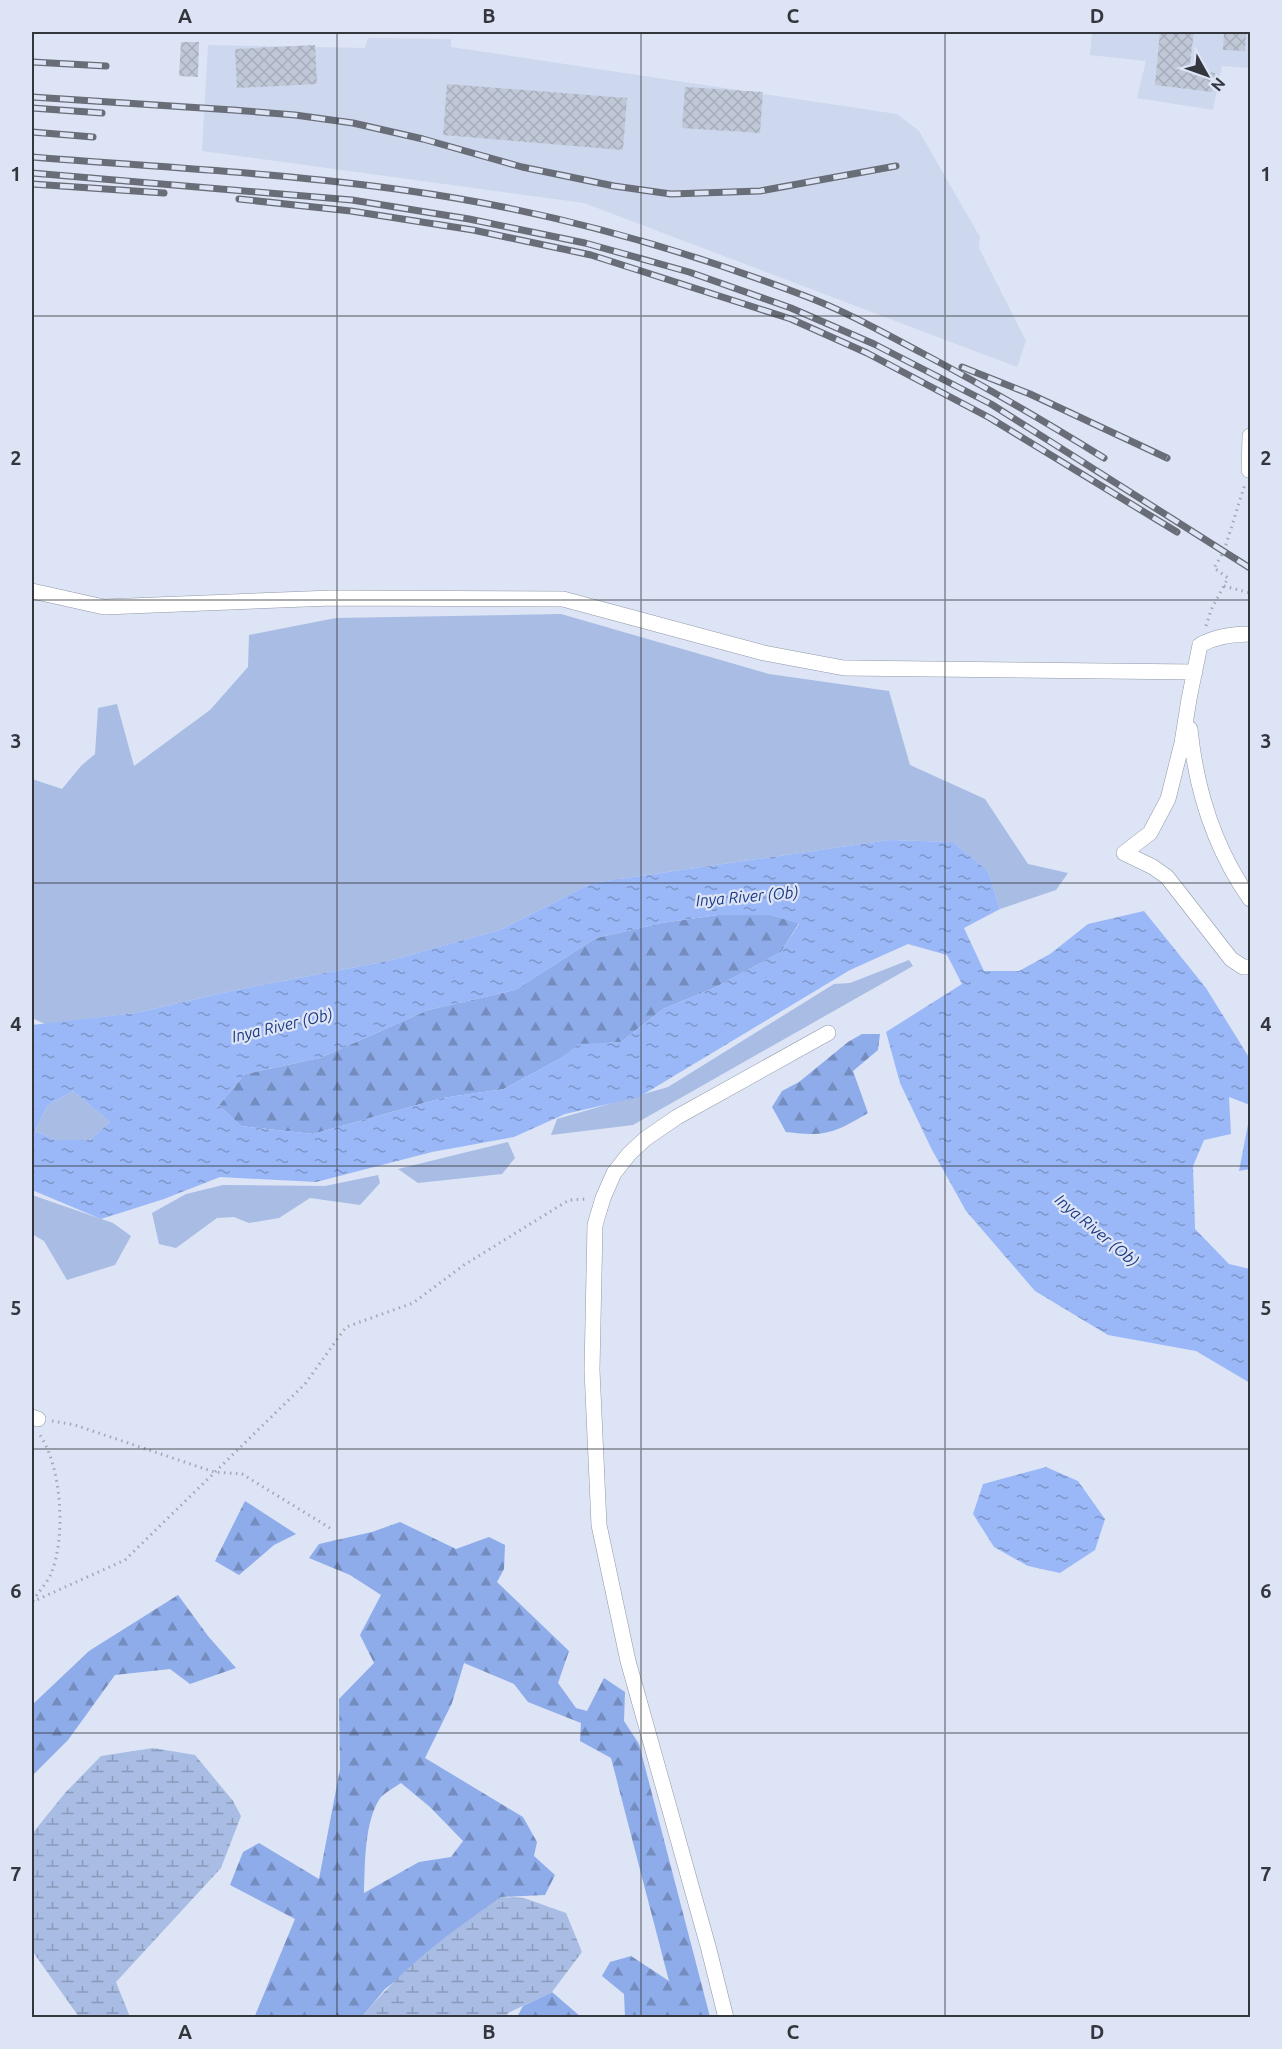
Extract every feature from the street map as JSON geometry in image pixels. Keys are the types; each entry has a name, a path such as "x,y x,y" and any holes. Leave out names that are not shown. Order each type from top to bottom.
{"street":[{"path":"1249,470 1251,436"},
{"path":"32,591 104,607 332,598 563,599 764,653 844,668 1196,672"},
{"path":"1251,634 1234,634 1211,639 1200,645 1182,743 1168,799 1150,833 1124,853 1153,867 1167,877 1230,959 1243,967 1251,967"},
{"path":"1189,699 1193,755 1199,790 1213,829 1234,873 1251,899"},
{"path":"726,2018 628,1662 599,1525 592,1370 595,1225 614,1173 645,1139 677,1117 828,1033"}],"path":[{"path":"1200,645 1211,610 1228,578 1214,568 1224,551 1249,470"},
{"path":"1224,586 1251,593"},
{"path":"32,1602 125,1560 304,1384 346,1327 413,1302 464,1264 569,1200 603,1198"},
{"path":"36,1422 75,1425 214,1472 242,1474 330,1528"},
{"path":"32,1602 51,1574 59,1539 58,1481 49,1448 36,1422"}],"shaded area":[{"path":"1092,32 1250,32 1250,68 1222,66 1213,110 1137,98 1146,61 1090,55"},
{"path":"368,38 451,39 451,47 897,114 919,131 980,237 979,248 1026,341 1017,367 584,203 202,151 208,45 365,48"}],"green space":[{"path":"561,614 769,674 889,691 910,765 985,799 1028,864 1068,873 1056,890 1000,909 988,871 953,842 889,840 592,883 500,930 388,961 236,990 136,1013 45,1024 32,1018 32,779 62,789 81,766 95,754 98,708 117,704 134,766 210,710 248,667 249,635 336,618"},
{"path":"718,915 771,915 799,923 781,952 714,988 663,1009 621,1042 579,1045 561,1058 504,1089 442,1098 313,1134 241,1126 219,1105 245,1074 320,1058 428,1010 515,990 596,938 662,923"},
{"path":"909,960 913,966 633,1125 551,1135 557,1119 668,1087 834,984 850,983"},
{"path":"862,1034 880,1034 878,1050 853,1071 868,1113 829,1132 811,1134 786,1132 772,1107 782,1091 799,1082 848,1042"},
{"path":"73,1091 110,1122 90,1140 56,1140 35,1131 48,1105"},
{"path":"508,1142 515,1158 502,1174 418,1183 398,1169"},
{"path":"378,1175 380,1183 360,1205 310,1198 279,1218 249,1223 234,1217 217,1218 176,1248 159,1244 152,1213 186,1194 223,1185 325,1186"},
{"path":"32,1195 113,1223 131,1236 115,1265 67,1280 44,1241 32,1234"},
{"path":"245,1501 296,1534 274,1545 239,1575 215,1561"},
{"path":"400,1522 456,1549 489,1537 505,1545 504,1569 497,1582 569,1651 558,1683 576,1708 587,1711 604,1678 625,1692 624,1721 639,1744 710,2017 625,2017 624,1994 602,1976 610,1962 631,1956 669,1981 611,1758 580,1741 581,1723 528,1702 514,1684 464,1663 452,1703 425,1758 523,1817 537,1842 534,1856 555,1875 545,1895 501,1897 385,1989 362,2017 254,2018 295,1919 230,1885 243,1852 259,1843 319,1879 340,1769 339,1699 374,1663 360,1635 381,1595 350,1575 309,1558 319,1544 372,1532","holes":["401,1783 430,1807 463,1841 451,1857 419,1862 364,1893 368,1830 375,1807 381,1797"]},
{"path":"178,1595 208,1636 236,1668 190,1684 170,1669 115,1675 68,1740 34,1774 32,1772 32,1705 89,1651"},
{"path":"153,1748 195,1755 233,1801 241,1816 221,1868 116,1982 130,2017 79,2017 33,1952 32,1834 65,1793 101,1756"},
{"path":"501,1897 524,1898 566,1913 582,1952 552,1992 508,2013 506,2017 362,2017 394,1982 427,1952"},
{"path":"552,1992 581,2017 517,2017 523,2006"}],"water":[{"name":"Inya River (Ob)","path":"889,840 953,842 988,871 1000,909 964,928 984,971 1019,971 1050,954 1088,924 1144,911 1206,988 1250,1059 1250,1105 1229,1097 1231,1134 1204,1140 1193,1166 1195,1229 1229,1264 1250,1269 1250,1383 1196,1351 1108,1335 1035,1291 966,1211 931,1148 900,1083 886,1032 962,984 947,955 908,944 850,970 639,1097 565,1114 514,1137 432,1152 316,1182 220,1177 164,1199 101,1219 32,1190 32,1025 136,1013 236,990 388,961 500,930 592,883","holes":["718,915 771,915 799,924 781,952 714,988 663,1009 621,1042 579,1044 561,1058 504,1089 442,1098 313,1134 241,1126 219,1105 245,1074 320,1058 428,1010 515,990 596,938 662,923","73,1091 110,1122 90,1140 56,1140 35,1131 48,1105"]},
{"path":"1250,1114 1250,1169 1239,1171"},
{"path":"1046,1467 1078,1481 1105,1519 1095,1550 1060,1573 1028,1566 994,1547 973,1514 983,1484"}],"building":[{"path":"1160,32 1194,32 1189,70 1215,73 1212,92 1155,85"},
{"path":"1224,33 1246,34 1245,51 1223,50"},
{"path":"181,42 199,42 198,77 179,76"},
{"path":"315,45 317,84 237,88 235,49"},
{"path":"447,84 627,98 623,150 443,135"},
{"path":"685,87 763,92 760,133 682,128"}],"railway":[{"path":"32,62 106,66"},
{"path":"32,97 295,115 353,123 423,139 522,167 614,186 671,194 760,191 896,166"},
{"path":"32,108 102,113"},
{"path":"32,132 93,137"},
{"path":"32,157 269,175 410,191 511,209 610,232 757,278 835,308 968,378 1104,458"},
{"path":"32,173 352,200 469,219 585,243 689,272 791,308 874,344 991,404 1250,568"},
{"path":"32,184 164,193"},
{"path":"239,199 351,211 473,230 591,255 791,319 867,353 990,418 1177,532"},
{"path":"962,367 1030,394 1167,458"}]}
